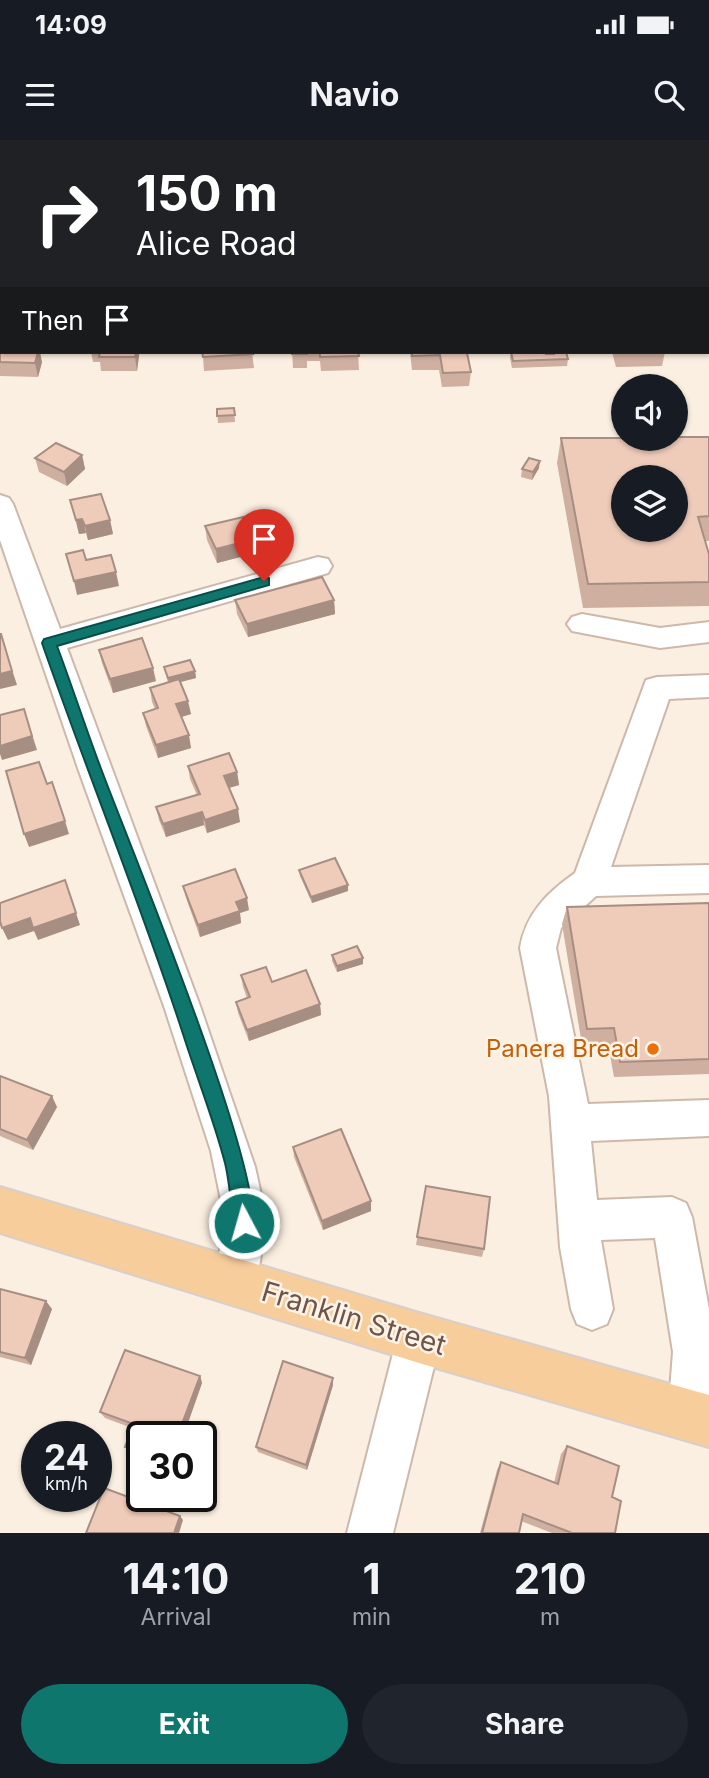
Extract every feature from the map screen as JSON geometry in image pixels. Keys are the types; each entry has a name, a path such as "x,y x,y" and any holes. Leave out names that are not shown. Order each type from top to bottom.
{"main road":[{"name":"Franklin Street","path":"0,1210 419,1338 699,1418"}],"street":[{"path":"0,505 28,577 91,762 174,979 234,1161 243,1202 244,1223 243,1247 233,1282"},
{"path":"49,643 318,566"},
{"path":"582,624 660,638 709,632"},
{"path":"592,1309 581,1247 565,1073 544,989 539,936 554,909 589,882 656,688 709,686"},
{"path":"589,882 709,879"},
{"path":"570,1123 709,1118"},
{"path":"580,1221 672,1217 695,1352 699,1418"},
{"path":"370,1533 419,1338"}],"building":[{"path":"0,354 37,354 35,363 0,362"},
{"path":"100,354 136,354 135,357 99,357"},
{"path":"202,354 253,354 203,357"},
{"path":"320,354 359,356 320,357"},
{"path":"467,354 471,372 443,373 440,355 412,356"},
{"path":"511,354 567,354 568,359 513,361"},
{"path":"234,408 235,415 217,416 217,409"},
{"path":"688,437 709,437 709,516 698,517 709,554 709,582 588,584 561,438 611,438 611,451 688,451"},
{"path":"56,443 82,455 64,472 35,458"},
{"path":"529,458 540,461 533,472 522,469"},
{"path":"101,494 110,520 85,526 82,519 76,520 70,500"},
{"path":"260,513 271,535 216,549 205,526"},
{"path":"83,550 86,560 111,555 116,572 74,581 66,554"},
{"path":"322,577 334,600 247,624 235,600"},
{"path":"0,634 12,671 0,674"},
{"path":"142,638 153,668 110,679 99,650"},
{"path":"190,660 195,671 168,678 164,667"},
{"path":"179,679 188,701 176,704 189,735 156,745 143,713 158,708 150,688"},
{"path":"24,709 32,736 0,746 0,715"},
{"path":"229,753 237,772 224,776 238,809 205,820 202,812 163,824 156,807 200,794 188,766"},
{"path":"39,762 47,784 52,782 65,821 24,834 6,771"},
{"path":"335,858 348,885 311,897 299,870"},
{"path":"235,869 247,898 236,902 240,911 198,925 183,886"},
{"path":"65,880 76,913 33,928 30,918 2,928 0,903"},
{"path":"709,903 709,1059 620,1062 614,1028 587,1029 567,907"},
{"path":"357,946 363,958 337,966 332,955"},
{"path":"266,967 272,982 306,970 320,1004 247,1030 236,1002 250,997 241,975"},
{"path":"0,1076 52,1096 27,1140 0,1129"},
{"path":"341,1129 371,1201 322,1221 293,1147"},
{"path":"426,1186 490,1197 484,1249 417,1237"},
{"path":"0,1289 46,1301 25,1358 0,1352"},
{"path":"125,1350 200,1376 183,1421 126,1421 100,1412"},
{"path":"283,1361 333,1378 306,1465 256,1447"},
{"path":"567,1446 619,1466 612,1497 621,1501 615,1533 572,1533 523,1514 519,1533 482,1533 501,1462 558,1484"},
{"path":"112,1491 126,1496 126,1512 169,1512 180,1516 174,1533 86,1533 94,1512 112,1512"}],"place":[{"name":"Panera Bread","path":"653,1049"}],"route":[{"path":"244,1223 243,1202 234,1161 174,979 49,643 264,581"}]}
